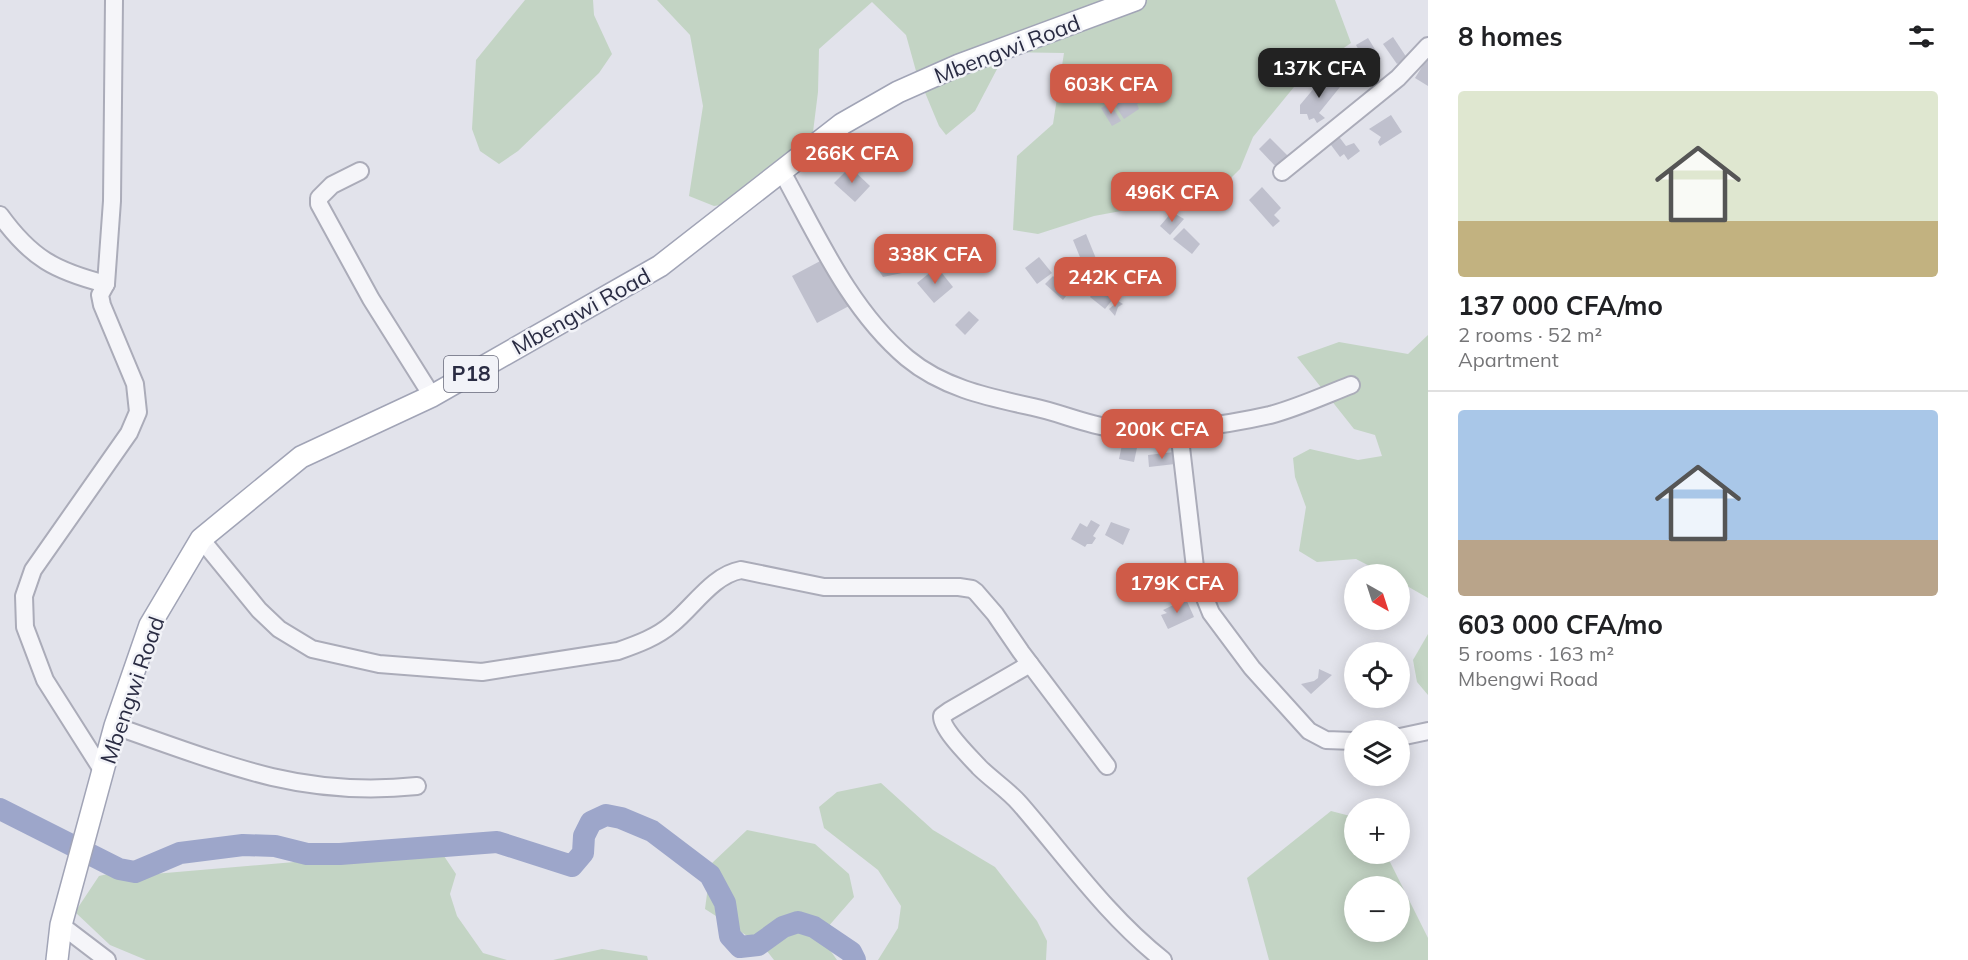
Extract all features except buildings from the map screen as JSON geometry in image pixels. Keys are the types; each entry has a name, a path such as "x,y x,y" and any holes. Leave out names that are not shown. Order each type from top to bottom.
{"main road":[{"name":"Mbengwi Road","path":"57,960 61,925 115,726 150,625 201,540 301,457 432,396 660,266 842,124 898,92 959,65 1135,0"}],"street":[{"path":"104,773 45,680 25,627 24,596 33,570 129,433 138,412 135,384 100,295 106,284 112,201 114,0"},
{"path":"1282,172 1398,78 1428,46"},
{"path":"781,170 841,279 871,322 906,357 934,378 984,396 1048,410 1110,428 1179,430 1271,414 1351,385"},
{"path":"360,171 332,185 319,198 319,204 371,299 432,396"},
{"path":"0,214 13,233 43,260 65,272 106,284"},
{"path":"1179,430 1196,576 1211,613 1252,668 1309,731 1326,740 1344,741"},
{"path":"201,540 259,610 279,629 312,649 379,664 482,672 618,651 658,634 719,580 741,570 824,587 959,587 972,589 995,614 1107,766"},
{"path":"1030,664 949,711 942,716 942,722 980,767 1019,802 1073,869 1143,945 1163,960"},
{"path":"115,726 229,765 273,777 337,788 382,790 417,786"},
{"path":"1410,735 1428,731"},
{"path":"61,925 107,960"}],"green space":[{"path":"525,0 593,0 594,15 612,54 599,73 518,151 499,164 480,151 472,129 476,60"},
{"path":"657,0 1335,0 1351,43 1303,76 1253,137 1240,169 1223,186 1176,191 1132,209 1094,216 1038,234 1013,230 1017,156 1053,124 1064,53 1006,52 975,111 946,135 939,126 916,71 906,35 872,2 819,49 818,92 813,132 786,180 748,201 714,206 689,196 703,106 690,35"},
{"path":"1428,335 1428,598 1410,588 1410,564 1366,564 1356,559 1317,562 1299,551 1306,507 1295,477 1293,458 1310,449 1358,460 1382,456 1375,435 1354,429 1297,357 1339,342 1408,354"},
{"path":"1428,634 1428,695 1417,682 1413,660"},
{"path":"881,783 933,830 995,867 1037,921 1047,941 1046,960 878,960 898,928 901,906 878,870 824,828 819,807 837,792"},
{"path":"1331,811 1344,814 1344,864 1391,864 1397,876 1344,876 1344,942 1410,942 1410,902 1428,938 1428,960 1269,960 1247,878"},
{"path":"747,830 815,844 849,874 854,897 820,936 837,960 774,960 763,946 705,909 711,864"},
{"path":"399,853 444,856 456,874 450,894 457,916 483,953 507,960 146,960 110,945 75,912 99,876 121,871 142,875"},
{"path":"602,949 647,956 648,960 553,960"}],"waterway":[{"path":"0,809 119,869 135,872 180,853 243,845 275,846 307,854 340,854 497,842 572,866 583,853 584,836 591,822 606,815 621,818 652,831 710,875 725,903 730,936 740,947 758,945 783,927 798,922 814,927 851,952 855,960"}]}
